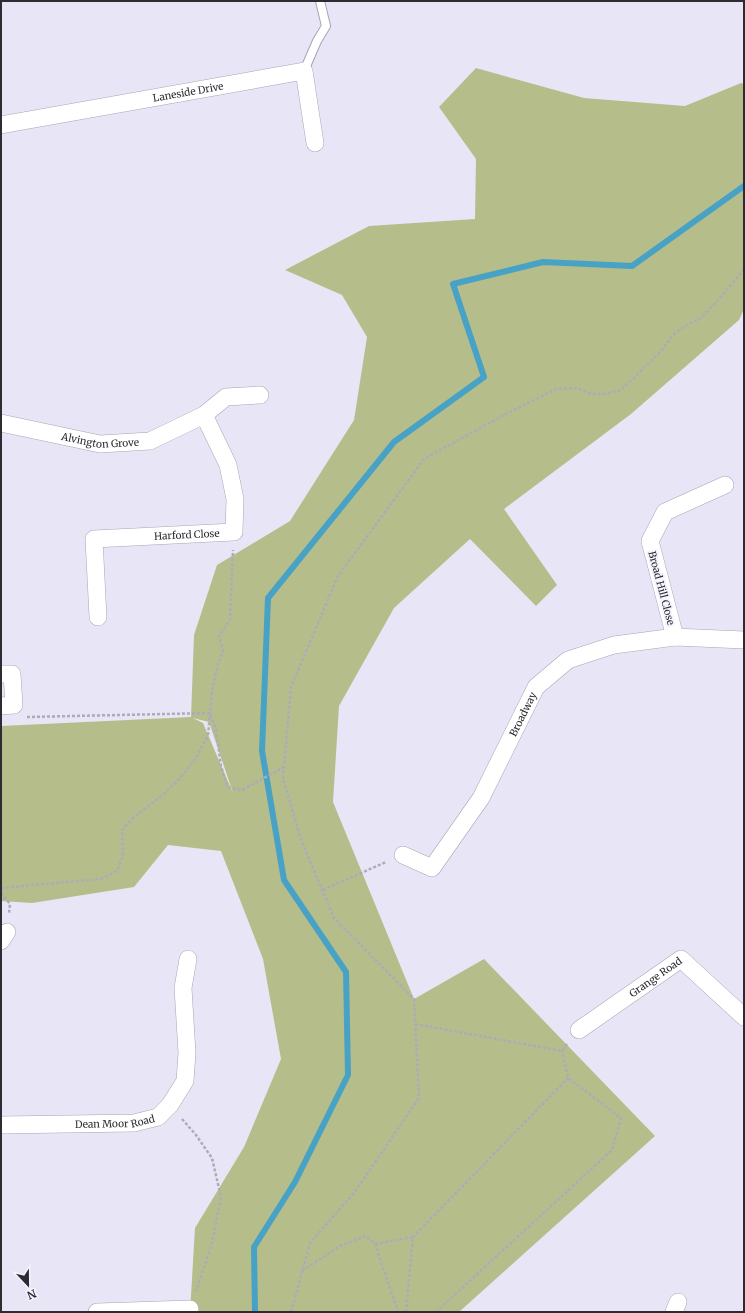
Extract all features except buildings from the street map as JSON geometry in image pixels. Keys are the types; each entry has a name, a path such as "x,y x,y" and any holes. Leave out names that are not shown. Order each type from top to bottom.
{"street":[{"name":"Laneside Drive","path":"1,125 304,71"},
{"path":"304,71 315,143"},
{"name":"Alvington Grove","path":"1,423 100,444 150,442 204,415 226,397 260,395"},
{"path":"204,415 228,465 235,499 234,532"},
{"name":"Broad Hill Close","path":"675,637 650,541 665,512 725,485"},
{"name":"Harford Close","path":"98,617 94,539 234,532"},
{"name":"Broadway","path":"403,855 432,868 481,798 536,687 568,660 614,645 675,637 744,640"},
{"path":"1,674 12,674 14,705 1,706"},
{"name":"Dean Moor Road","path":"1,1125 134,1122 158,1116 170,1105 185,1081 187,1054 183,988 188,959"},
{"name":"Grange Road","path":"579,1030 681,959 744,1017"},
{"path":"97,1312 190,1309"}],"lane":[{"path":"304,71 317,41 326,26 320,1"}],"path":[{"path":"291,1312 310,1243 354,1193 419,1098 414,999 334,918 302,842 283,779 291,687 338,576 424,459 502,416 556,389 577,388 591,394 604,394 619,390 633,379 660,352 675,333 701,318 722,296 743,270 744,266"},
{"path":"1,888 101,879 117,871 123,856 122,830 134,817 164,794 181,777 195,759 208,736 212,691 218,664 223,651 219,636 230,620 234,532"},
{"path":"210,713 216,729 221,766 227,787 242,790 284,767"},
{"path":"25,717 210,713"},
{"path":"323,890 403,855"},
{"path":"1,893 10,904 4,936"},
{"path":"415,1024 562,1050"},
{"path":"562,1050 579,1030"},
{"path":"436,1312 612,1150 621,1118 568,1078 562,1050"},
{"path":"375,1244 413,1237 568,1078"},
{"path":"170,1105 196,1135 212,1158 221,1197 212,1243 190,1309"},
{"path":"302,1272 340,1246 366,1236 375,1244 398,1312"},
{"path":"406,1312 413,1237"}],"green space":[{"path":"476,68 584,98 685,106 741,83 744,84 744,309 739,320 631,414 504,509 557,585 536,606 470,539 394,608 339,706 333,802 414,999 484,959 655,1136 459,1312 190,1312 195,1228 244,1147 281,1059 263,959 221,851 168,845 134,887 32,903 1,901 1,726 191,717 194,635 217,565 290,521 354,420 367,337 342,295 285,270 369,226 475,219 476,159 439,107","holes":["193,718 209,722 233,793 203,723"]}],"waterway":[{"path":"255,1312 254,1247 295,1182 348,1075 346,972 284,880 262,751 268,598 394,442 484,377 453,284 543,262 632,266 744,186"}]}
